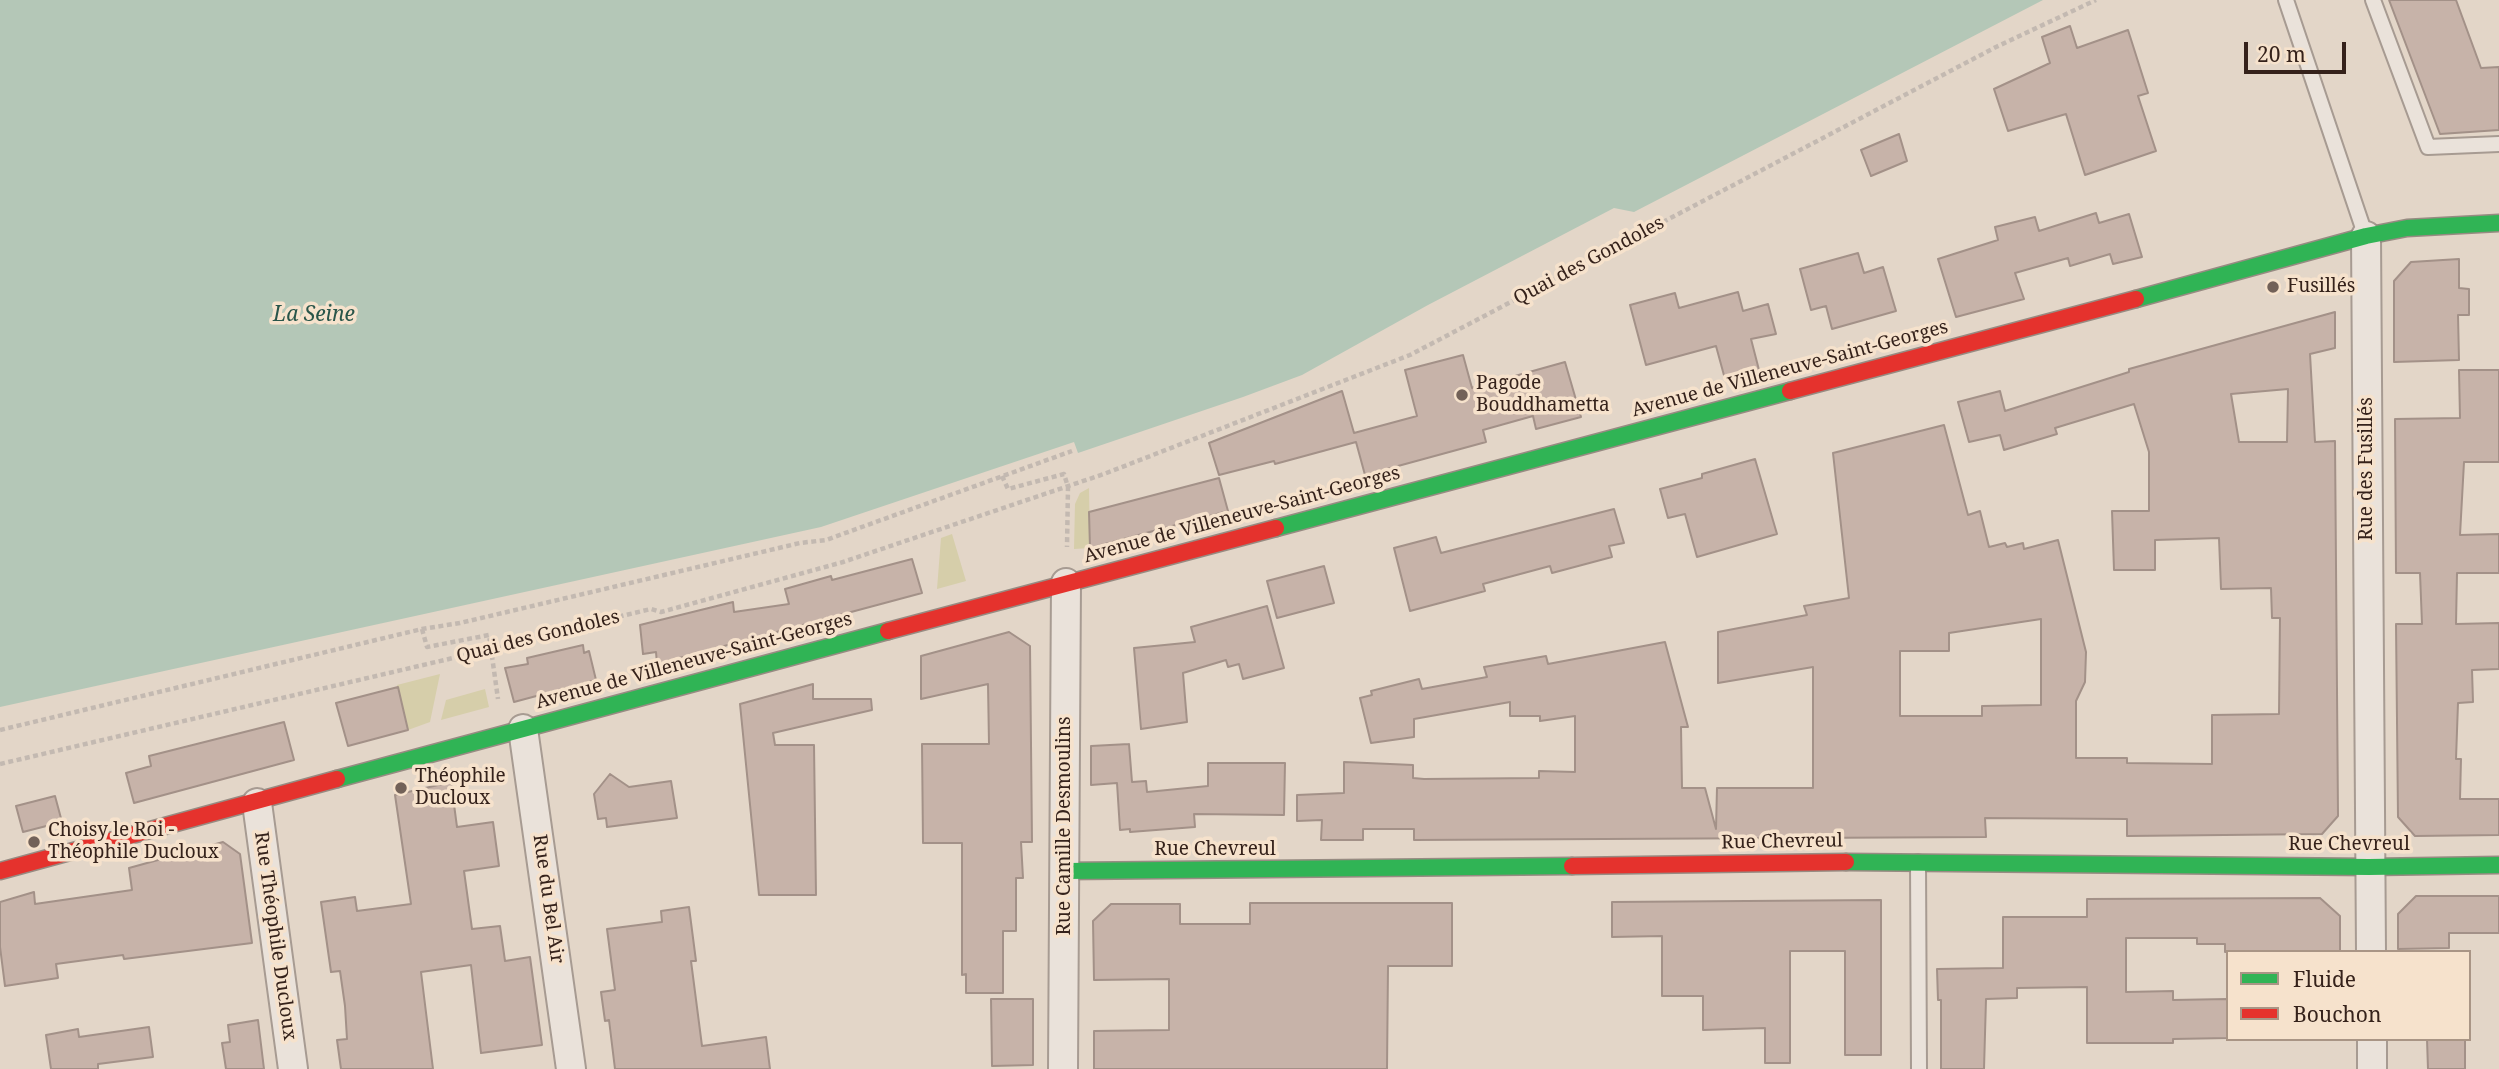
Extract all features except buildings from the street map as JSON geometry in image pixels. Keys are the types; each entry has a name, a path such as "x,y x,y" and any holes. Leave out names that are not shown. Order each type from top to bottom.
{"main road":[{"name":"Avenue de Villeneuve-Saint-Georges","path":"0,871 523,729 1067,570 2232,273 2366,236 2407,228 2499,223"},
{"name":"Rue Chevreul","path":"1065,871 1918,861 2369,867 2499,865"}],"street":[{"name":"Rue des Fusillés","path":"2366,236 2371,950"},
{"name":"Rue Camille Desmoulins","path":"1063,1069 1067,570"},
{"name":"Rue du Bel Air","path":"523,729 571,1069"},
{"name":"Rue Théophile Ducloux","path":"257,803 293,1069"},
{"path":"2372,1041 2372,1069"}],"lane":[{"name":"Rue des Fusillés","path":"2286,0 2366,236"},
{"path":"2373,0 2428,147 2499,144"},
{"path":"1918,861 1919,1069"}],"path":[{"name":"Quai des Gondoles","path":"0,764 490,649 557,632 562,627 583,622 592,624 651,609 661,612 792,576 1068,488 1410,355 1996,47 2096,0"},
{"path":"0,730 800,542 826,540 1073,451"},
{"path":"1002,476 1008,489 1065,474 1068,488 1067,570"},
{"path":"422,629 427,647 489,635 498,701"}],"shaded area":[{"path":"1089,488 1090,548 1074,549 1075,504 1080,493"},
{"path":"952,534 966,581 937,589 941,538"},
{"path":"440,674 430,722 408,730 397,685"},
{"path":"485,689 489,707 441,720 446,700"}],"water":[{"name":"La Seine","path":"0,0 2043,0 1634,212 1614,208 1428,305 1302,375 1243,397 1078,453 1074,442 821,527 0,707"}],"traffic: fast":[{"path":"2136,299 2366,236 2407,228 2499,223"},
{"path":"1276,528 1790,391"},
{"path":"337,779 888,631"},
{"path":"1846,862 2369,867 2499,865"},
{"path":"1065,871 1572,866"}],"traffic: jam":[{"path":"1790,391 2136,299"},
{"path":"888,631 1276,528"},
{"path":"0,871 337,779"},
{"path":"1572,866 1846,862"}],"place":[{"name":"Fusillés","path":"2273,287"},
{"name":"Pagode Bouddhametta","path":"1462,395"},
{"name":"Théophile Ducloux","path":"401,788"},
{"name":"Choisy le Roi - Théophile Ducloux","path":"34,842"}]}
